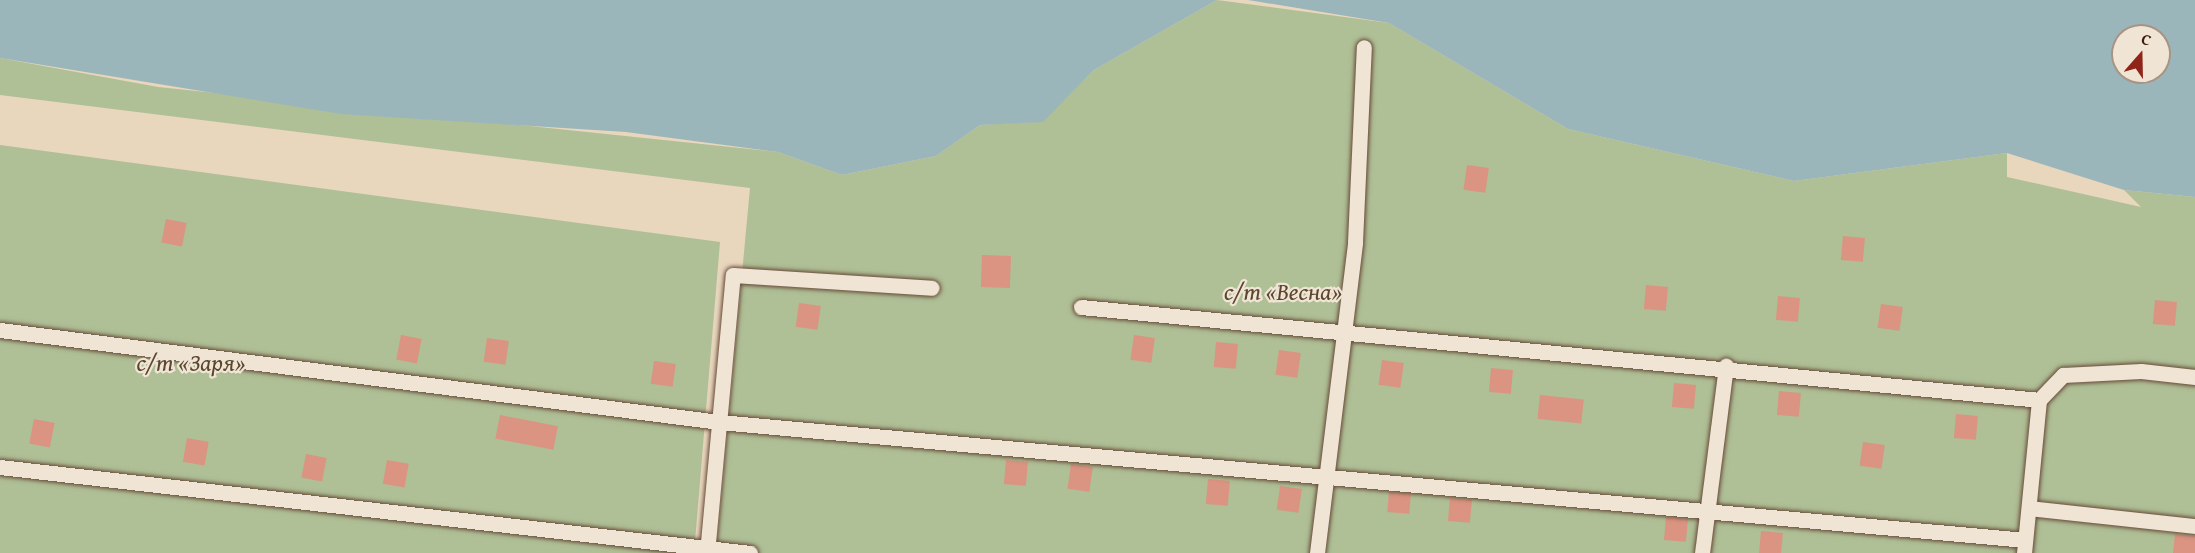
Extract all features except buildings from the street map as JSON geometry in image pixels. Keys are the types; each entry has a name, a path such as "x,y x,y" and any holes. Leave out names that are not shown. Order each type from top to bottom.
{"lane":[{"path":"1317,553 1355,243 1364,46"},
{"path":"707,551 733,275 932,288"},
{"path":"1081,307 1726,366 2039,400"},
{"path":"0,330 719,422 1328,477 2025,547 2039,400 2063,375 2141,370 2195,377"},
{"path":"1702,553 1705,515 1726,366"},
{"path":"0,467 707,551 750,553"},
{"path":"2029,508 2195,526"}],"green space":[{"name":"с/т «Весна»","path":"1217,0 1389,23 1568,129 1794,181 2007,153 2007,177 2141,207 2124,190 2195,197 2195,553 716,553 750,188 0,95 0,58 158,87 778,152 842,175 936,156 980,125 1043,121 1094,70"},
{"name":"с/т «Заря»","path":"0,145 720,242 694,553 0,553"}],"water":[{"path":"0,0 1217,0 1094,70 1043,122 980,125 936,156 842,175 778,152 626,132 341,114 0,58"},
{"path":"1248,0 2195,0 2195,197 2124,190 2007,153 1794,181 1568,129 1389,23"}]}
